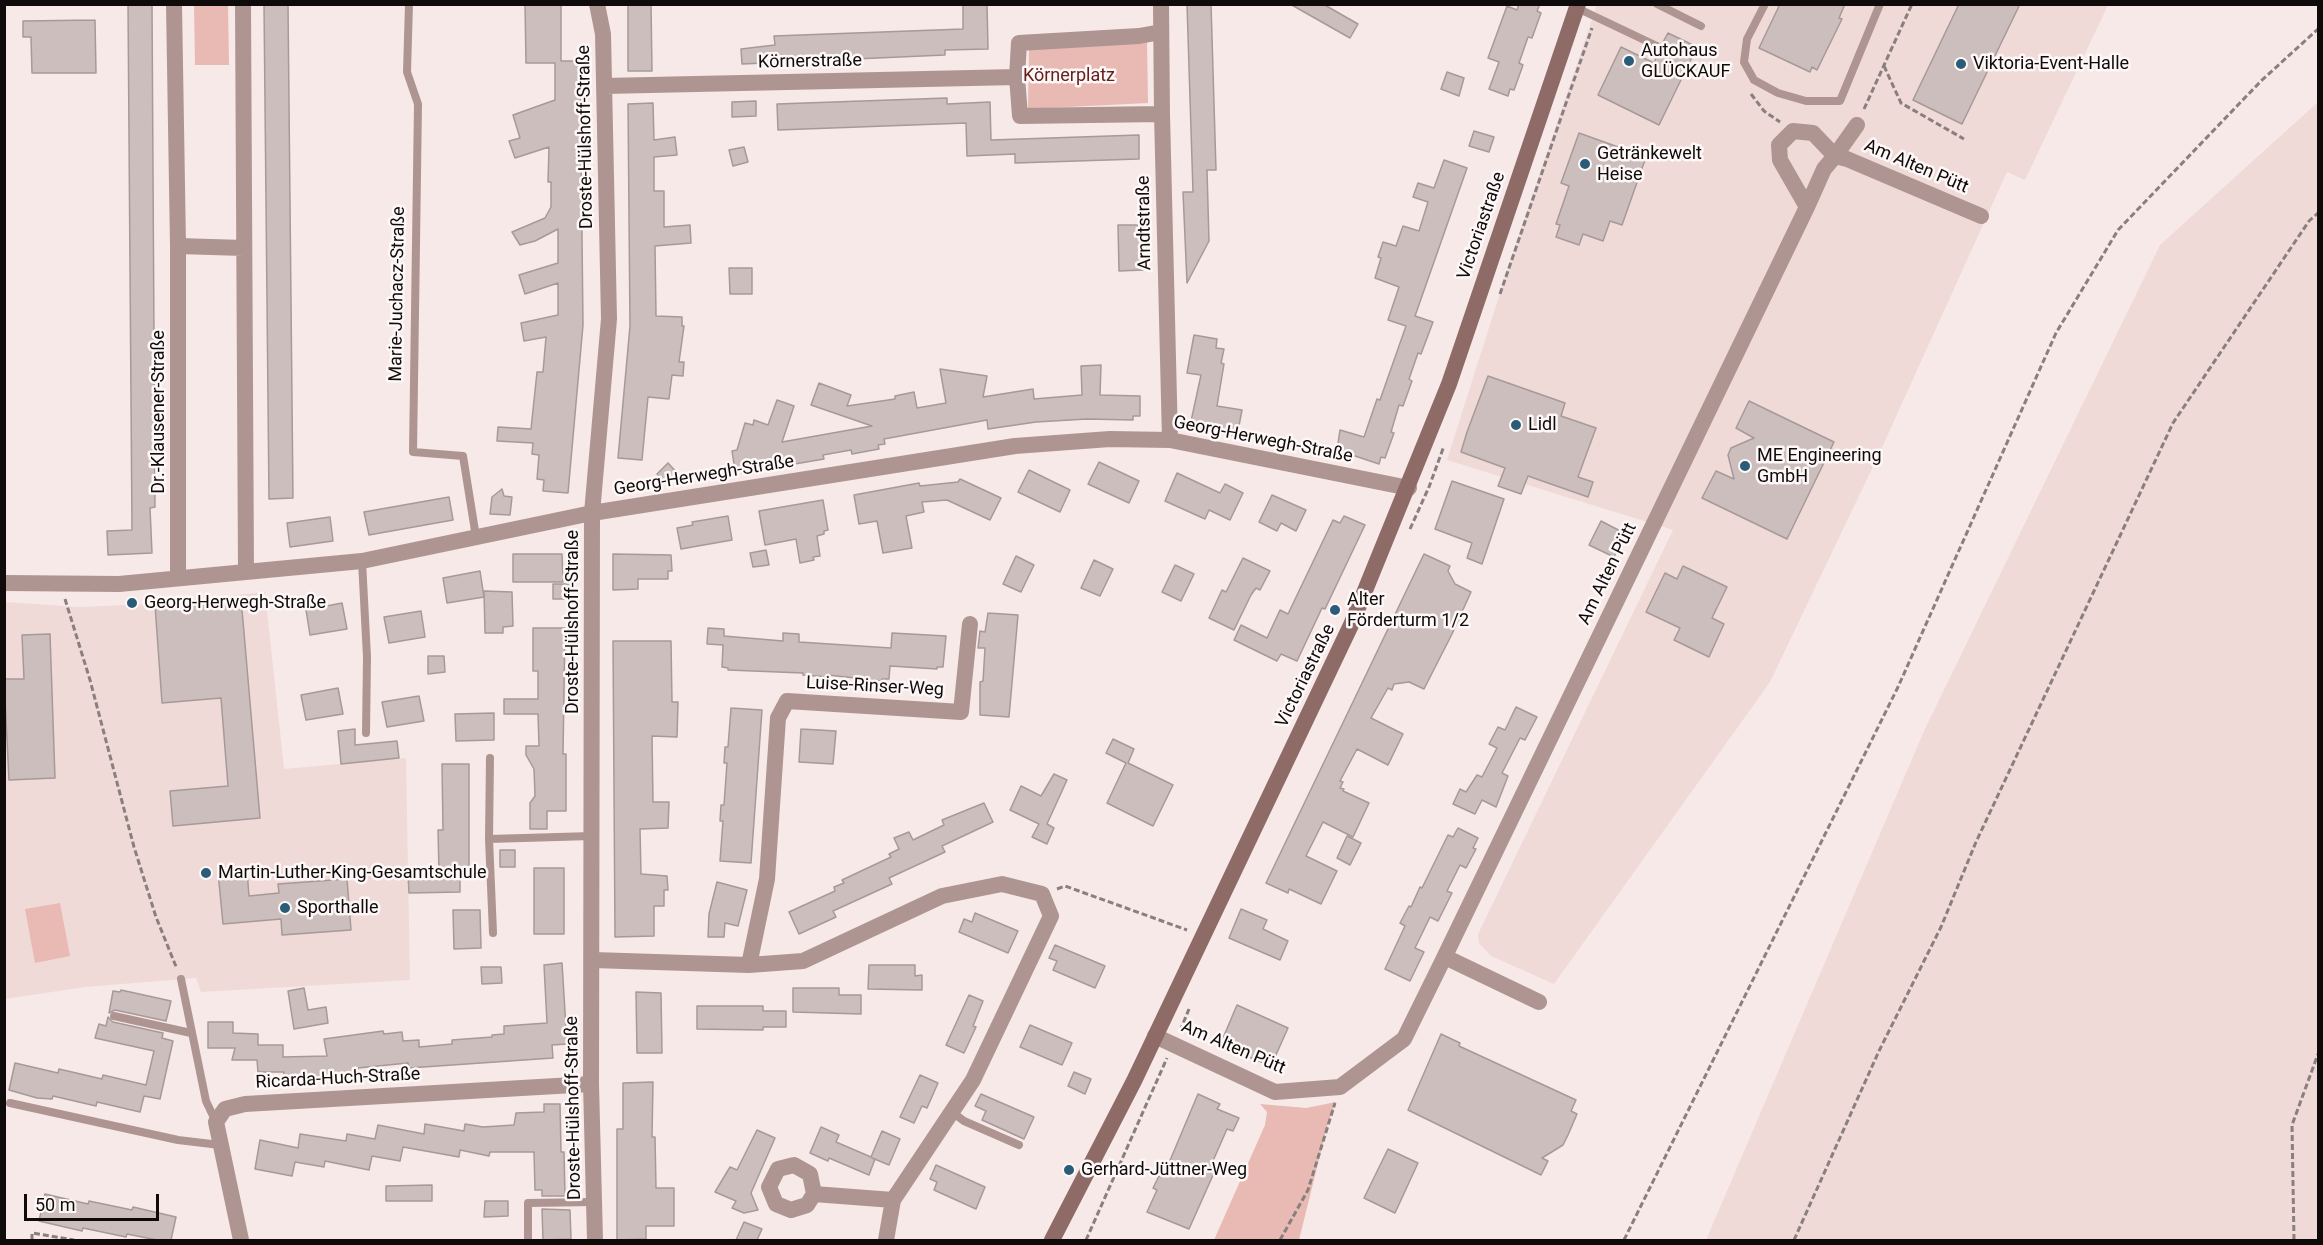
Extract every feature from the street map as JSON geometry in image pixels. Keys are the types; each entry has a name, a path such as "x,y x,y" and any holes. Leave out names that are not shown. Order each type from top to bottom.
{"main road":[{"name":"Victoriastraße","path":"1052,1240 1155,1036 1352,625 1449,384 1577,6"}],"street":[{"name":"Dr.-Klausener-Straße","path":"174,4 178,246 178,578"},
{"path":"243,4 246,571"},
{"name":"Droste-Hülshoff-Straße","path":"595,1240 591,1084 592,513 609,319 603,34 597,4"},
{"name":"Arndtstraße","path":"1161,4 1170,440"},
{"path":"1161,32 1139,36 1019,42 1017,76 1020,116 1162,114"},
{"name":"Körnerstraße","path":"604,86 1017,76"},
{"name":"Am Alten Pütt","path":"1155,1036 1275,1092 1340,1087 1404,1039 1824,170 1857,125"},
{"name":"Am Alten Pütt","path":"1807,207 1780,160 1779,145 1793,131 1813,133 1835,156 1981,216"},
{"path":"178,246 244,248"},
{"name":"Georg-Herwegh-Straße","path":"4,583 119,584 362,561 592,513 1015,446 1110,439 1170,440 1408,488"},
{"name":"Luise-Rinser-Weg","path":"749,965 767,879 778,718 787,701 961,711 970,624"},
{"path":"593,960 749,965 803,961 942,896 1002,884 1042,894 1051,916 973,1080 893,1200 886,1240"},
{"path":"1445,957 1539,1002"},
{"name":"Ricarda-Huch-Straße","path":"216,1122 225,1109 245,1104 591,1084"},
{"path":"216,1122 241,1240"},
{"path":"814,1194 893,1200"}],"lane":[{"name":"Marie-Juchacz-Straße","path":"409,4 407,72 418,104 412,453 463,456 476,537"},
{"path":"1657,4 1701,26"},
{"path":"1765,4 1747,39 1744,62 1754,80 1778,93 1806,101 1840,101 1880,4"},
{"path":"1577,6 1659,47"},
{"path":"362,561 367,657 366,734"},
{"path":"490,758 489,838 493,933"},
{"path":"489,838 593,836"},
{"path":"181,979 206,1101 216,1122"},
{"path":"114,1016 191,1033"},
{"path":"10,1103 178,1140 220,1145"},
{"path":"952,1112 964,1120 1019,1145"},
{"path":"528,1240 528,1203 594,1202"}],"path":[{"path":"1857,125 1912,4"},
{"path":"1623,1240 1898,687 2056,333 2118,230 2261,81 2319,28"},
{"path":"1884,66 1901,103 1964,139"},
{"path":"1794,1240 1879,1051 1941,927 1976,842 2173,423 2308,221 2319,213"},
{"path":"61,584 90,680 130,835 156,917 181,979"},
{"path":"1042,894 1065,886 1202,936"},
{"path":"2294,1240 2292,1125 2319,1054"},
{"path":"1280,1240 1308,1190 1340,1087"},
{"path":"32,1240 32,1233 74,1240"}],"shaded area":[{"path":"1597,5 2108,5 2025,180 2007,172 1879,454 1770,682 1554,984 1491,956 1479,943 1478,934 1673,530 1447,460 1513,252"},
{"path":"2318,102 2318,1240 1706,1240 1924,731 2160,245"},
{"name":"Martin-Luther-King-Gesamtschule","path":"265,592 284,769 406,758 410,980 201,992 196,978 85,987 5,999 5,602 79,607 150,604"}],"green space":[{"path":"194,5 228,5 229,65 195,65"},
{"name":"Körnerplatz","path":"1147,41 1148,103 1028,109 1029,47"},
{"path":"60,903 70,956 35,963 25,909"},
{"path":"1336,1102 1327,1127 1299,1240 1214,1240 1265,1125 1267,1112 1260,1104 1306,1108"}],"building":[{"path":"128,4 152,4 155,507 150,508 152,553 108,555 107,531 132,530"},
{"path":"264,4 288,4 293,498 269,499"},
{"path":"525,4 561,4 561,61 580,61 583,325 568,493 543,491 544,480 537,479 539,455 532,454 533,443 497,441 498,427 531,429 537,372 543,372 546,337 524,341 521,323 558,315 558,283 525,294 519,275 558,263 558,229 535,241 520,245 512,232 545,218 551,207 551,182 548,182 549,147 515,158 509,141 520,138 513,115 555,100 555,63 526,63"},
{"path":"628,4 651,4 652,71 628,71"},
{"path":"963,4 987,4 988,49 945,50 945,55 742,64 741,49 775,45 774,36 963,29"},
{"path":"1187,4 1211,4 1216,170 1207,170 1209,241 1187,283 1183,192 1193,192"},
{"path":"1290,4 1323,4 1358,24 1350,38"},
{"path":"1519,4 1540,4 1537,11 1541,13 1532,38 1528,37 1519,63 1523,65 1514,90 1510,89 1508,96 1489,89 1499,62 1488,58 1507,6 1517,10"},
{"path":"1780,4 1845,4 1839,18 1842,19 1817,70 1812,67 1810,72 1759,48"},
{"name":"Viktoria-Event-Halle","path":"1959,4 2020,4 1962,124 1913,100"},
{"path":"95,20 96,73 32,73 31,37 23,37 23,21"},
{"path":"1668,33 1697,47 1659,125 1598,95 1621,47 1654,63 1658,53 1664,50 1663,42"},
{"path":"1447,72 1464,78 1459,96 1441,89"},
{"path":"947,98 947,104 990,102 991,140 1139,135 1139,159 1015,163 1015,154 967,156 966,123 778,130 777,104"},
{"path":"756,101 756,116 732,117 732,102"},
{"path":"653,103 654,140 675,137 677,155 654,157 654,191 664,191 664,227 690,225 691,243 655,246 656,316 682,317 682,326 684,326 679,362 684,362 683,376 672,375 669,399 648,397 642,460 618,458 630,326 628,104"},
{"path":"1474,131 1494,137 1489,152 1469,146"},
{"path":"1579,133 1646,157 1622,225 1610,221 1603,241 1583,234 1579,245 1556,237 1560,225 1556,224 1569,186 1561,183"},
{"path":"744,147 748,162 733,166 729,150"},
{"path":"1444,160 1467,168 1415,316 1433,322 1421,354 1418,353 1409,379 1412,381 1403,406 1399,405 1391,432 1394,433 1385,458 1381,457 1379,464 1337,450 1340,430 1364,437 1377,399 1380,400 1406,326 1388,320 1399,287 1375,278 1383,242 1396,246 1403,226 1419,231 1428,202 1413,197 1418,183 1434,188"},
{"path":"1118,225 1141,225 1143,270 1119,271"},
{"path":"729,268 752,268 752,294 730,294"},
{"path":"1194,335 1217,339 1216,348 1224,349 1221,363 1224,364 1217,406 1242,410 1237,436 1190,426 1201,375 1187,373"},
{"path":"1101,365 1100,395 1140,396 1140,416 1133,416 1133,420 1087,419 1036,422 988,429 987,420 884,439 885,444 878,445 879,449 852,454 851,450 823,455 824,459 742,473 742,469 735,470 732,451 737,450 745,423 753,425 754,420 768,425 777,400 794,406 782,442 872,426 811,405 819,383 851,395 847,406 895,399 895,396 914,392 917,408 946,403 940,369 987,376 983,397 1033,389 1034,399 1082,395 1081,366"},
{"path":"1488,376 1565,403 1561,416 1596,428 1578,477 1593,482 1588,497 1528,476 1521,494 1498,486 1505,468 1461,452"},
{"name":"ME Engineering GmbH","path":"1749,401 1834,442 1787,539 1702,498 1716,471 1734,479 1728,455 1731,448 1754,438 1736,428"},
{"path":"1099,462 1139,481 1129,503 1088,484"},
{"path":"668,463 679,475 668,485 657,474"},
{"path":"1029,470 1070,490 1060,512 1018,492"},
{"path":"1177,473 1220,493 1225,484 1243,493 1230,520 1209,510 1205,519 1165,501"},
{"path":"960,479 1001,498 990,520 947,500 922,502 924,512 906,516 912,548 883,553 877,521 859,524 854,495 919,483 920,486 958,482"},
{"path":"1452,481 1504,499 1482,564 1467,558 1472,543 1435,529"},
{"path":"502,489 504,496 512,497 510,515 490,514 492,497"},
{"path":"1272,495 1306,510 1296,531 1281,523 1277,531 1259,522"},
{"path":"449,497 453,520 369,535 364,512"},
{"path":"823,500 828,530 817,536 820,556 800,563 796,539 765,545 759,511"},
{"path":"728,516 732,540 681,549 677,528 693,525 692,522"},
{"path":"1344,516 1365,525 1297,661 1281,654 1277,661 1234,640 1241,625 1267,638 1280,610 1288,614 1333,520 1340,523"},
{"path":"330,517 333,541 290,547 287,523"},
{"path":"1601,521 1626,534 1614,557 1589,545"},
{"path":"766,550 769,565 753,567 750,553"},
{"path":"513,554 562,554 563,582 513,582"},
{"path":"613,554 671,555 672,571 668,571 668,579 638,579 638,589 613,590"},
{"path":"1424,554 1450,566 1448,571 1455,584 1471,592 1424,689 1409,682 1394,684 1392,690 1388,688 1371,718 1403,734 1388,765 1357,749 1340,781 1343,782 1340,788 1344,789 1343,791 1369,803 1353,837 1323,822 1306,856 1337,871 1321,904 1289,889 1288,893 1266,883"},
{"path":"1016,556 1034,565 1021,592 1003,584"},
{"path":"1243,558 1270,571 1260,590 1256,588 1251,595 1234,630 1209,618 1222,590 1226,592"},
{"path":"1094,560 1113,569 1100,596 1081,588"},
{"path":"1175,565 1194,574 1181,601 1162,592"},
{"path":"1683,566 1727,587 1712,618 1724,624 1709,657 1674,640 1680,628 1646,612 1665,573 1677,579"},
{"path":"480,571 484,597 447,603 443,578"},
{"path":"553,584 570,584 570,599 553,599"},
{"path":"484,591 512,592 513,626 503,627 503,633 485,633"},
{"path":"241,598 260,818 173,826 170,791 228,786 221,698 162,703 155,605"},
{"path":"342,603 347,629 310,635 306,610"},
{"path":"421,611 425,637 389,643 384,617"},
{"path":"988,613 1018,615 1009,717 980,715 980,682 983,681 985,648 978,648 980,631 985,632"},
{"path":"533,628 565,628 563,754 566,754 566,811 547,811 547,829 530,829 530,803 535,796 534,769 526,755 526,746 539,746 538,714 504,714 504,699 538,699 538,671 533,671"},
{"path":"708,628 724,629 724,636 783,641 783,633 799,634 799,642 891,648 892,633 946,636 943,667 937,667 937,669 890,666 889,679 882,679 882,681 828,675 828,677 803,675 803,673 728,670 722,667 723,645 707,644"},
{"path":"50,634 55,778 9,780 4,679 24,679 22,635"},
{"path":"613,641 671,641 672,702 678,702 677,737 652,736 653,802 669,802 668,828 640,829 641,874 667,876 668,890 664,890 664,906 654,906 654,936 615,937"},
{"path":"428,656 444,656 445,672 428,674"},
{"path":"338,688 343,714 306,720 301,695"},
{"path":"419,696 424,721 387,727 382,702"},
{"path":"1516,707 1537,717 1525,740 1520,738 1502,773 1508,776 1496,807 1482,800 1475,814 1453,804 1460,789 1466,792 1477,775 1482,777 1497,748 1489,744 1498,727 1505,730"},
{"path":"731,708 762,710 751,863 720,861 723,821 720,821 721,805 724,805 727,763 724,763 725,747 728,747"},
{"path":"494,713 494,740 456,741 455,714"},
{"path":"355,729 355,745 397,741 399,758 341,764 338,731"},
{"path":"801,729 836,731 833,764 799,762"},
{"path":"1113,739 1134,749 1128,763 1173,785 1153,826 1107,803 1126,763 1106,753"},
{"path":"442,764 469,764 469,873 460,874 460,892 409,893 408,874 439,873 438,830 443,830"},
{"path":"1054,774 1067,780 1047,824 1054,828 1047,844 1032,837 1039,824 1010,810 1021,786 1041,796"},
{"path":"984,803 993,822 942,846 945,852 889,878 892,884 833,911 836,917 799,934 789,912 835,891 834,887 844,883 842,880 891,857 889,854 899,849 894,838 909,832 913,840 944,825 942,820"},
{"path":"1458,828 1478,838 1473,848 1476,849 1466,868 1460,865 1447,891 1452,893 1438,921 1430,917 1415,948 1424,952 1410,981 1385,969 1405,926 1400,923 1409,906 1411,907 1420,887 1422,888 1448,835 1453,837"},
{"path":"1347,836 1361,843 1350,865 1337,858"},
{"path":"500,850 515,850 515,867 500,867"},
{"path":"534,868 564,868 564,934 534,934"},
{"name":"Sporthalle","path":"247,870 249,896 279,893 278,884 347,879 351,930 282,935 281,919 223,924 218,872"},
{"path":"717,882 747,890 738,926 725,923 724,937 708,937 709,914"},
{"path":"1241,909 1267,920 1263,929 1288,941 1280,960 1229,938"},
{"path":"453,910 480,910 481,948 454,949"},
{"path":"975,913 1018,931 1008,953 959,932 964,919 972,922"},
{"path":"1055,945 1105,966 1095,988 1053,970 1057,961 1049,958"},
{"path":"562,963 567,1044 552,1045 553,1058 409,1068 408,1063 358,1068 358,1072 309,1078 309,1083 283,1083 284,1072 258,1072 257,1060 232,1060 235,1048 208,1048 208,1022 233,1022 233,1033 258,1034 258,1045 283,1045 283,1057 327,1056 324,1039 383,1031 384,1034 402,1032 403,1041 419,1040 419,1047 452,1044 452,1040 492,1037 492,1035 504,1034 504,1026 547,1023 544,965"},
{"path":"869,965 915,965 915,976 922,975 922,990 868,989"},
{"path":"481,967 501,967 502,983 482,984"},
{"path":"304,988 308,1010 326,1007 328,1023 294,1029 288,991"},
{"path":"793,988 839,988 839,995 861,995 861,1014 793,1012"},
{"path":"121,990 171,1001 166,1021 115,1010 109,1013 113,991 120,992"},
{"path":"636,992 661,993 662,1053 637,1053"},
{"path":"969,995 983,1001 973,1026 976,1027 964,1053 946,1045"},
{"path":"1237,1005 1288,1028 1271,1066 1220,1045"},
{"path":"697,1006 763,1006 763,1011 786,1011 786,1027 763,1027 763,1030 697,1029"},
{"path":"108,1017 113,1022 163,1033 162,1038 173,1041 160,1099 144,1096 140,1112 97,1102 96,1106 53,1096 52,1099 37,1098 9,1090 15,1063 58,1073 59,1069 102,1079 103,1075 146,1085 154,1051 95,1038 99,1024 106,1026"},
{"path":"1030,1025 1072,1043 1062,1065 1020,1047"},
{"path":"1441,1034 1460,1043 1459,1046 1576,1100 1571,1111 1577,1114 1568,1135 1563,1145 1542,1158 1548,1161 1541,1175 1408,1110"},
{"path":"1074,1072 1091,1079 1085,1094 1068,1086"},
{"path":"920,1075 938,1083 927,1108 922,1106 914,1123 900,1117"},
{"path":"653,1082 652,1137 655,1137 656,1188 674,1188 674,1226 646,1226 646,1239 617,1240 617,1129 623,1129 623,1083"},
{"path":"981,1094 1034,1117 1024,1139 982,1120 986,1111 975,1106"},
{"path":"1198,1094 1220,1104 1217,1109 1239,1118 1233,1131 1227,1129 1209,1170 1214,1173 1189,1229 1147,1212 1157,1190 1153,1188 1159,1176 1163,1177"},
{"path":"544,1104 560,1104 565,1196 542,1196 542,1190 535,1190 534,1152 490,1152 489,1156 460,1150 459,1157 403,1147 400,1161 372,1156 369,1170 325,1161 324,1167 295,1162 292,1176 255,1169 260,1140 298,1148 300,1134 346,1141 347,1134 375,1139 378,1125 424,1134 425,1124 464,1131 465,1124 483,1127 514,1125 516,1113 544,1112"},
{"path":"821,1127 839,1135 836,1142 871,1157 882,1131 900,1139 889,1165 875,1159 869,1175 829,1158 828,1161 810,1153"},
{"path":"757,1130 775,1138 751,1193 758,1210 744,1213 732,1208 736,1201 715,1192 730,1167 737,1170"},
{"path":"1388,1149 1418,1163 1395,1213 1364,1198"},
{"path":"936,1165 985,1187 976,1209 934,1190 937,1182 930,1179"},
{"path":"432,1185 432,1201 386,1201 386,1186"},
{"path":"45,1194 88,1204 89,1201 132,1210 133,1207 176,1217 171,1240 157,1240 127,1234 126,1237 83,1228 82,1231 39,1221"},
{"path":"485,1201 508,1201 508,1216 484,1217"},
{"path":"542,1209 570,1210 571,1239 543,1240"},
{"path":"744,1222 762,1229 757,1240 736,1240"}],"place":[{"name":"Autohaus GLÜCKAUF","path":"1629,61"},
{"name":"Viktoria-Event-Halle","path":"1961,64"},
{"name":"Getränkewelt Heise","path":"1585,164"},
{"name":"Lidl","path":"1516,425"},
{"name":"ME Engineering GmbH","path":"1745,466"},
{"name":"Georg-Herwegh-Straße","path":"132,603"},
{"name":"Alter Förderturm 1/2","path":"1335,610"},
{"name":"Martin-Luther-King-Gesamtschule","path":"206,873"},
{"name":"Sporthalle","path":"285,908"},
{"name":"Gerhard-Jüttner-Weg","path":"1069,1170"}]}
